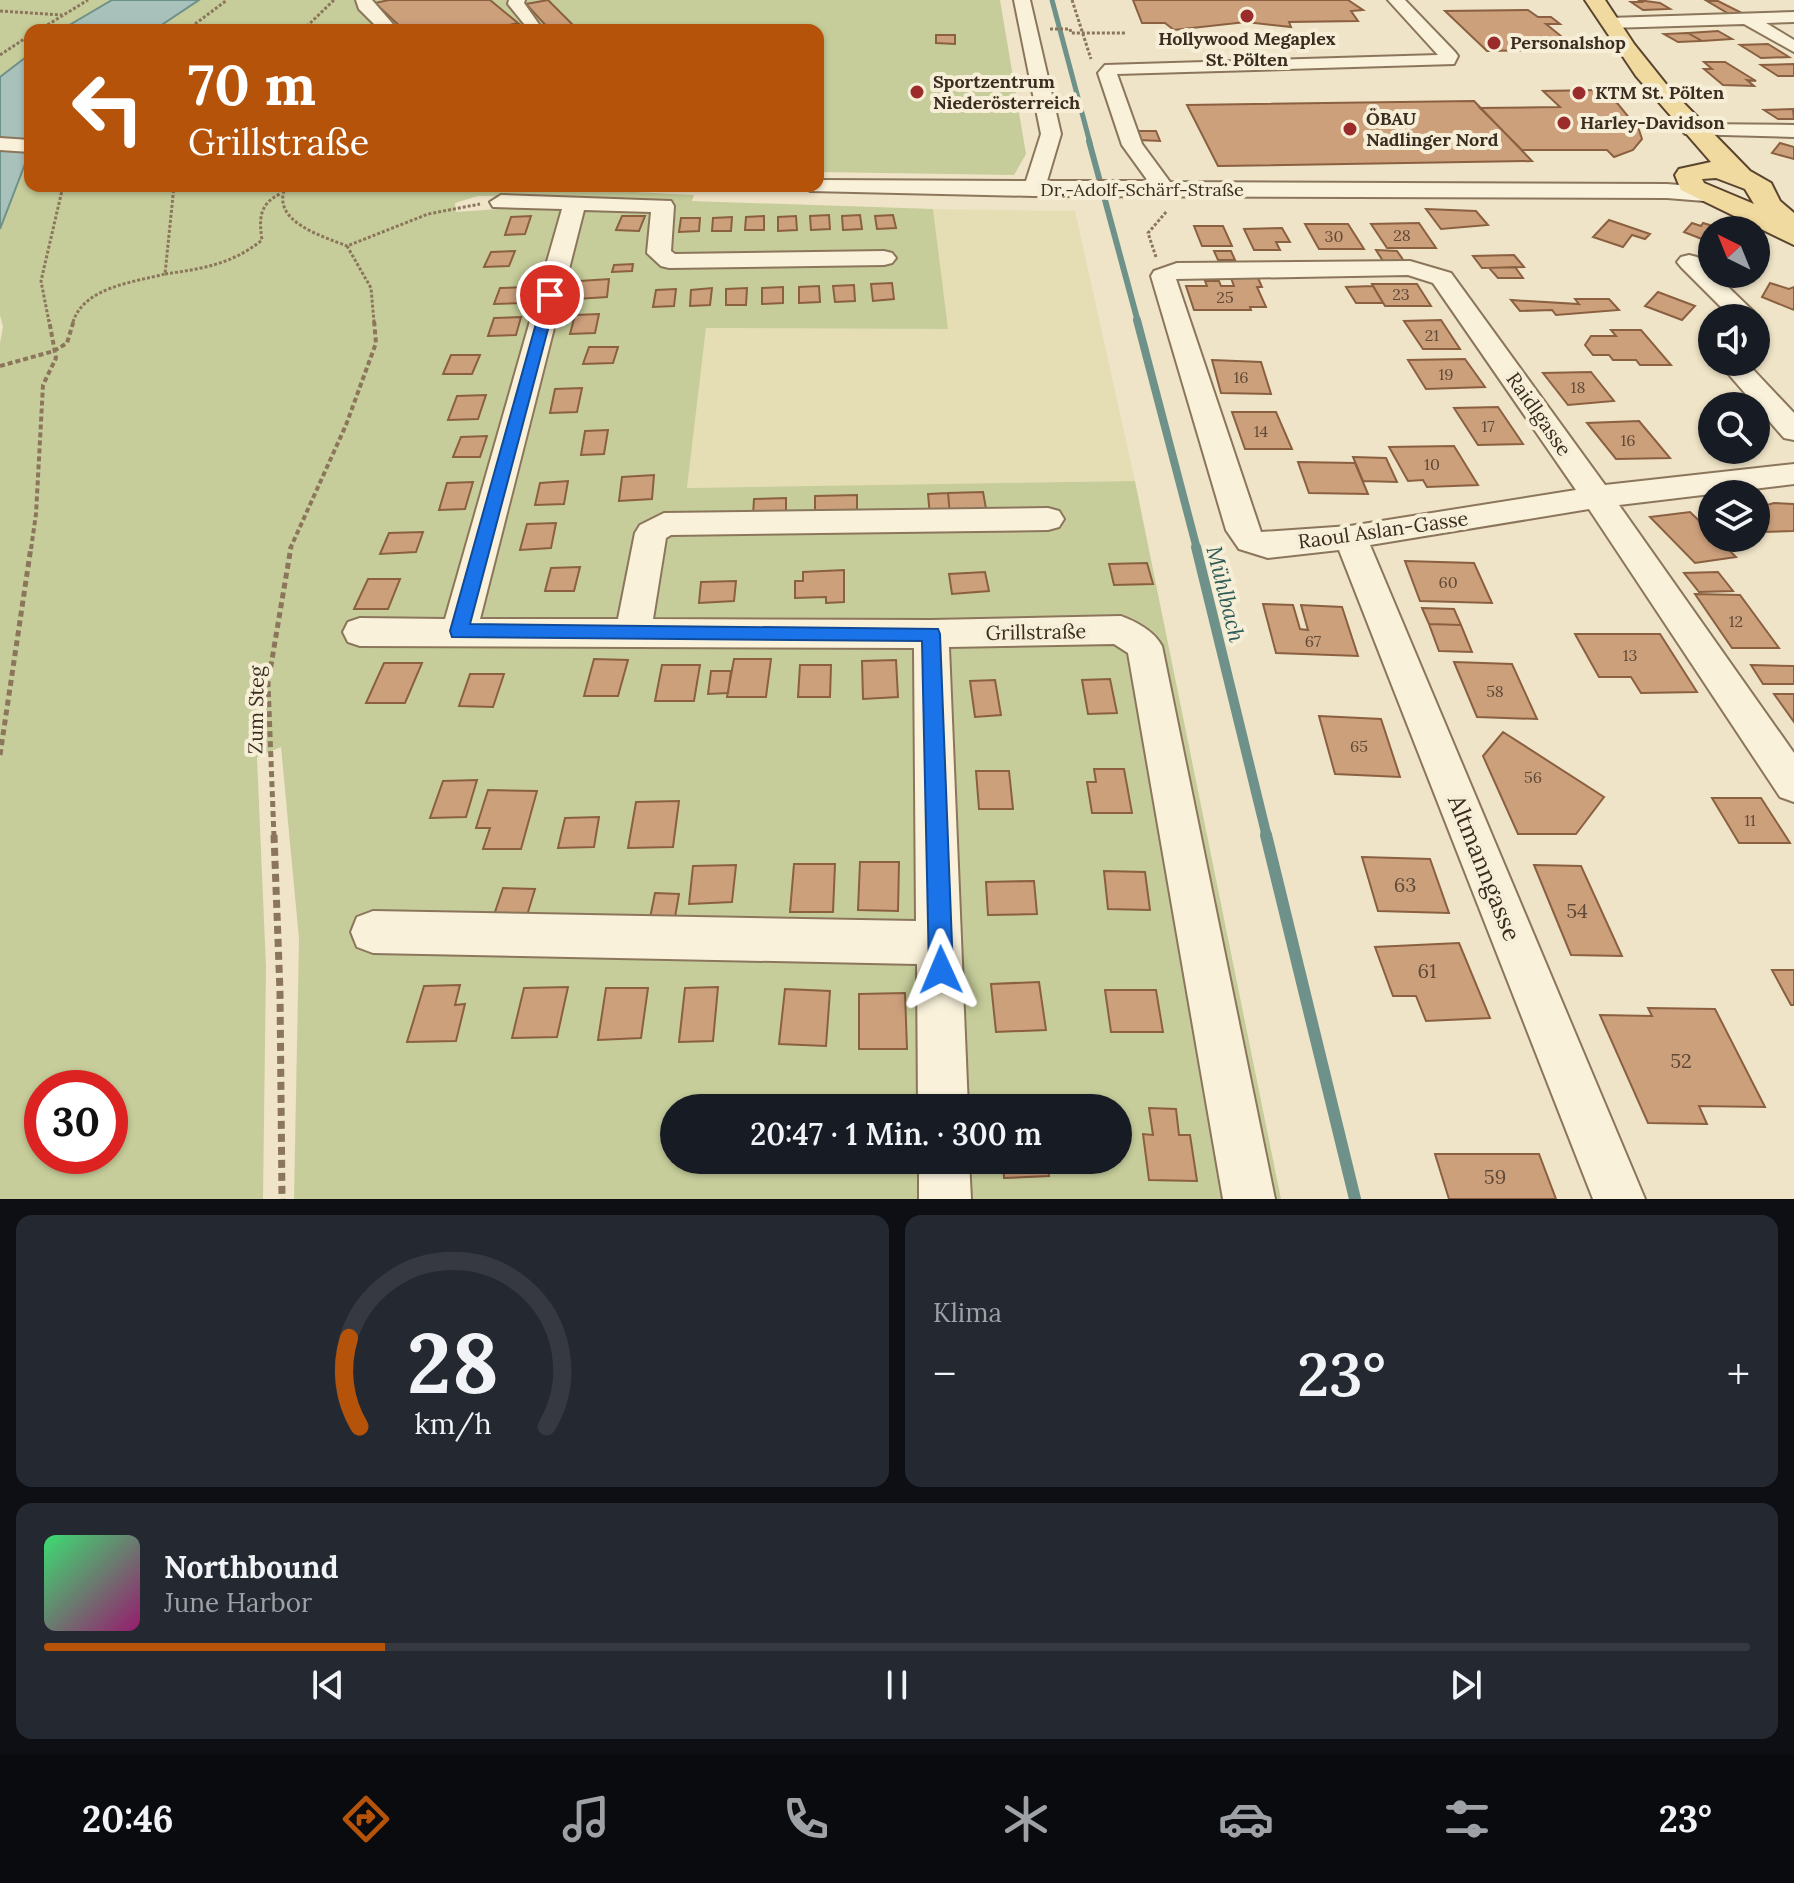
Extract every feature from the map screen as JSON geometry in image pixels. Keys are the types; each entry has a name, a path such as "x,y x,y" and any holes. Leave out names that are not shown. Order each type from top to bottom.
{"main road":[{"path":"1595,0 1655,87 1692,130 1741,177 1762,189 1762,199 1794,226"},
{"path":"1692,130 1705,155 1703,186"},
{"path":"1703,186 1741,177"},
{"path":"1703,186 1745,203 1762,199"},
{"path":"1703,186 1794,236"}],"street":[{"path":"364,0 365,6 384,24"},
{"path":"517,0 516,4 533,24"},
{"path":"1022,0 1051,134 1034,189"},
{"path":"1168,189 1132,145 1107,73 1118,67 1448,60 1449,56 1396,0"},
{"path":"1609,23 1794,17"},
{"path":"1746,18 1794,47"},
{"path":"1692,130 1794,131"},
{"path":"0,144 24,146"},
{"name":"Dr.-Adolf-Schärf-Straße","path":"824,186 1466,192 1667,191 1703,186"},
{"path":"501,202 664,206 659,253 669,261 884,258"},
{"path":"459,631 575,203"},
{"path":"1689,262 1732,304"},
{"name":"Raidlgasse","path":"1170,273 1410,268 1442,278 1597,497 1794,785"},
{"name":"Raoul Aslan-Gasse","path":"1170,273 1242,530 1250,541 1268,546 1350,537 1597,497 1794,474"},
{"path":"1744,376 1794,431"},
{"path":"633,633 651,533 664,524 1048,519"},
{"name":"Altmanngasse","path":"1350,537 1619,1199"},
{"name":"Grillstraße","path":"360,632 931,634 1121,630 1144,646 1249,1199"},
{"path":"931,634 943,1094"},
{"path":"373,932 941,943"},
{"path":"944,1174 945,1199"}],"path":[{"path":"48,24 88,0"},
{"path":"195,24 227,0"},
{"path":"309,24 334,0"},
{"path":"1072,0 1093,63 1107,73"},
{"path":"0,11 62,15"},
{"path":"1047,29 1070,29 1071,33 1125,33"},
{"path":"0,55 24,39"},
{"path":"1168,189 1178,199 1148,233 1156,258 1170,273"},
{"path":"0,755 36,514 43,385 56,358 41,281 62,192"},
{"path":"165,274 173,192"},
{"path":"0,366 54,351 67,343 77,309 116,286 165,274 218,267 246,255 262,240 258,212 267,199 280,194 280,204 289,217 347,246 449,206 501,202"},
{"name":"Zum Steg","path":"282,1199 280,992 268,683 290,550 346,425 376,343 371,288 347,246"}],"shaded area":[{"path":"933,209 1075,211 1135,481 687,488 706,328 947,329"}],"green space":[{"name":"Sportzentrum Niederösterreich","path":"0,0 1000,0 1026,154 1014,175 824,172 824,24 24,24 24,133 0,131"},
{"path":"24,160 24,192 634,192 694,195 692,201 933,209 948,329 706,328 687,488 1135,481 1281,1199 294,1199 299,939 281,747 257,757 266,967 263,1199 0,1199 0,343 3,327 0,315 0,229","holes":["478,196 606,197 619,201 456,212 455,203"]}],"water":[{"path":"112,0 199,0 163,24 71,24"},
{"path":"24,59 24,167 0,229 0,77"}],"building":[{"path":"389,0 490,0 518,23 398,24 375,3"},
{"path":"548,0 572,24 544,24 526,4"},
{"name":"Hollywood Megaplex St. Pölten","path":"1133,0 1348,0 1363,10 1351,11 1358,21 1289,22 1291,27 1246,22 1174,30 1165,23 1142,23"},
{"path":"1638,0 1660,3 1670,9 1643,10 1631,2 1641,2"},
{"path":"1707,1 1718,1 1742,13 1729,14"},
{"path":"1528,10 1538,17 1551,17 1560,24 1546,24 1577,49 1487,51 1445,11"},
{"path":"1718,31 1732,39 1702,41 1688,33"},
{"path":"1688,33 1702,41 1678,42 1664,34"},
{"path":"936,35 955,35 955,44 936,43"},
{"path":"1768,44 1789,57 1761,58 1740,45"},
{"path":"1704,62 1725,62 1756,81 1747,80 1754,86 1723,85 1704,69 1712,69"},
{"path":"1794,64 1794,76 1778,76 1761,65"},
{"name":"Harley-Davidson","path":"1599,90 1618,104 1639,130 1642,139 1633,150 1614,157 1607,150 1522,150 1480,108 1560,107 1543,91"},
{"name":"ÖBAU Nadlinger Nord","path":"1474,101 1532,161 1218,166 1187,105"},
{"path":"1793,109 1794,119 1778,119 1764,110"},
{"path":"1136,131 1156,131 1160,141 1139,140"},
{"path":"1780,143 1794,147 1794,159 1772,153"},
{"path":"1426,209 1476,211 1488,225 1441,229"},
{"path":"829,215 830,229 811,230 810,216"},
{"path":"860,215 862,229 843,230 842,216"},
{"path":"893,215 896,228 877,229 875,216"},
{"path":"531,216 525,234 505,235 511,217"},
{"path":"622,216 645,216 639,231 616,230"},
{"path":"764,216 764,230 745,230 746,217"},
{"path":"796,216 797,230 778,231 778,217"},
{"path":"732,217 731,231 712,231 713,218"},
{"path":"681,218 700,218 699,231 679,232"},
{"path":"1609,220 1650,234 1645,239 1632,235 1623,247 1593,237"},
{"path":"1419,223 1436,248 1387,248 1371,224"},
{"path":"1692,223 1698,225 1698,238 1684,232"},
{"path":"1305,224 1348,224 1364,249 1319,249"},
{"path":"1194,226 1223,226 1232,246 1202,246"},
{"path":"1282,228 1290,242 1276,242 1280,250 1254,250 1244,229"},
{"path":"1376,250 1397,251 1404,261 1383,261"},
{"path":"515,251 509,266 484,267 491,252"},
{"path":"1214,251 1231,251 1235,260 1218,260"},
{"path":"1514,255 1524,267 1482,268 1473,256"},
{"path":"633,264 632,271 612,272 614,265"},
{"path":"1515,267 1523,278 1498,278 1489,268"},
{"path":"1231,278 1258,278 1262,287 1257,287 1266,307 1194,310 1186,286 1207,286 1205,281 1219,281 1221,286 1234,286"},
{"path":"609,279 607,297 577,299 580,281"},
{"path":"892,283 894,299 873,301 871,284"},
{"path":"1770,283 1789,289 1794,287 1794,310 1762,297 1770,288"},
{"path":"1372,284 1417,284 1431,306 1385,306"},
{"path":"854,285 855,301 835,302 833,286"},
{"path":"819,286 820,302 799,303 799,287"},
{"path":"1373,286 1383,303 1356,303 1346,287"},
{"path":"528,287 523,303 494,304 500,288"},
{"path":"783,287 783,303 762,304 762,288"},
{"path":"712,288 710,305 690,306 691,290"},
{"path":"747,288 746,305 726,305 726,289"},
{"path":"676,289 674,306 653,307 656,290"},
{"path":"1658,292 1695,306 1682,320 1645,306"},
{"path":"1575,299 1609,299 1619,310 1556,315 1552,310 1520,311 1511,300 1579,304"},
{"path":"599,314 595,333 570,334 575,315"},
{"path":"521,317 516,335 488,336 494,318"},
{"path":"1441,320 1460,349 1423,349 1404,321"},
{"path":"1611,330 1641,330 1671,365 1640,365 1636,360 1613,360 1609,355 1593,355 1585,345 1591,336 1616,336"},
{"path":"589,347 618,347 613,363 583,364"},
{"path":"451,355 480,355 472,374 443,374"},
{"path":"1465,359 1485,387 1426,389 1408,360"},
{"path":"1212,360 1261,362 1271,394 1221,393"},
{"path":"1591,372 1614,401 1568,405 1543,373"},
{"path":"582,388 577,412 550,413 555,389"},
{"path":"486,395 478,419 448,420 457,396"},
{"path":"1498,407 1523,444 1478,445 1454,408"},
{"path":"1232,412 1276,412 1292,449 1245,449"},
{"path":"1639,421 1670,458 1616,459 1587,423"},
{"path":"608,430 604,454 581,455 585,431"},
{"path":"487,436 480,457 453,457 461,437"},
{"path":"1454,446 1478,485 1427,487 1423,480 1408,481 1389,447"},
{"path":"1353,457 1386,458 1397,482 1363,481"},
{"path":"1298,462 1355,463 1368,494 1309,493"},
{"path":"654,475 652,499 619,501 622,477"},
{"path":"568,481 564,504 535,505 540,483"},
{"path":"473,482 465,509 439,510 447,483"},
{"path":"983,492 987,514 950,515 948,493"},
{"path":"948,493 950,515 930,516 928,494"},
{"path":"857,495 857,513 815,513 815,496"},
{"path":"786,498 786,514 753,515 754,499"},
{"path":"1770,504 1794,504 1794,531 1770,532"},
{"path":"1690,512 1698,520 1698,552 1731,552 1736,557 1695,563 1650,517"},
{"path":"556,523 551,548 520,550 527,524"},
{"path":"423,532 416,552 380,554 389,533"},
{"path":"1405,561 1474,563 1492,603 1420,601"},
{"path":"1147,563 1153,584 1114,585 1109,564"},
{"path":"580,567 574,591 545,591 551,568"},
{"path":"844,570 844,602 826,603 826,597 795,598 795,581 803,581 803,572"},
{"path":"985,572 989,591 952,594 949,574"},
{"path":"1718,572 1733,591 1699,592 1684,573"},
{"path":"368,579 400,579 388,609 354,609"},
{"path":"736,581 734,601 699,603 701,582"},
{"path":"1695,594 1740,595 1779,648 1732,648"},
{"path":"1263,604 1293,605 1300,629 1308,630 1301,605 1342,607 1358,656 1276,653"},
{"path":"1422,608 1454,609 1461,625 1429,624"},
{"path":"1429,624 1461,625 1472,652 1439,651"},
{"path":"1575,634 1660,634 1697,692 1641,693 1631,677 1599,677"},
{"path":"594,659 628,660 618,696 584,696"},
{"path":"734,659 771,659 766,697 727,697"},
{"path":"896,660 898,697 863,699 862,661"},
{"path":"1454,662 1512,664 1537,719 1477,717"},
{"path":"384,663 422,663 405,703 366,703"},
{"path":"662,665 700,665 694,701 655,701"},
{"path":"800,665 831,665 830,697 798,697"},
{"path":"1751,665 1794,666 1794,684 1763,684"},
{"path":"711,671 731,671 728,693 708,694"},
{"path":"470,674 504,674 493,707 459,706"},
{"path":"1110,679 1117,713 1088,714 1082,680"},
{"path":"995,680 1001,715 975,717 970,681"},
{"path":"1774,694 1794,694 1794,722"},
{"path":"1319,716 1381,719 1400,777 1335,774"},
{"path":"1503,732 1604,797 1576,834 1518,834 1483,756"},
{"path":"1094,769 1124,769 1132,813 1092,813 1087,782 1096,782"},
{"path":"976,771 1009,771 1013,809 979,809"},
{"path":"477,780 466,817 430,818 443,781"},
{"path":"488,790 537,791 521,849 483,849 490,828 476,828"},
{"path":"1712,798 1761,798 1790,843 1739,843"},
{"path":"679,801 673,847 628,848 636,802"},
{"path":"599,817 594,847 558,848 565,818"},
{"path":"1362,857 1430,859 1449,913 1378,911"},
{"path":"860,862 899,862 898,911 858,910"},
{"path":"794,864 835,864 833,912 790,912"},
{"path":"736,865 732,902 689,904 693,866"},
{"path":"1534,865 1581,866 1622,956 1571,955"},
{"path":"1104,871 1145,872 1150,910 1108,909"},
{"path":"1034,881 1037,914 988,915 986,882"},
{"path":"503,888 535,889 525,922 492,921"},
{"path":"655,893 679,894 674,923 649,923"},
{"path":"1459,943 1490,1018 1426,1021 1416,996 1393,996 1375,947"},
{"path":"1772,970 1794,970 1794,1005 1791,1005"},
{"path":"1039,982 1046,1030 996,1032 991,984"},
{"path":"460,985 455,1005 465,1004 456,1041 407,1042 424,986"},
{"path":"568,987 557,1037 512,1038 524,988"},
{"path":"718,987 713,1041 679,1042 685,988"},
{"path":"606,988 648,988 641,1038 598,1040"},
{"path":"785,989 830,991 826,1046 779,1044"},
{"path":"1105,990 1156,990 1163,1032 1111,1032"},
{"path":"905,993 907,1049 859,1049 859,994"},
{"path":"1648,1008 1715,1009 1765,1107 1699,1106 1707,1124 1648,1123 1600,1015 1652,1016"},
{"path":"1149,1108 1176,1109 1179,1135 1190,1135 1197,1181 1149,1180 1143,1134 1153,1135"},
{"path":"1435,1154 1539,1154 1556,1199 1449,1199"},
{"path":"1004,1174 1049,1176 1004,1178"}],"waterway":[{"name":"Mühlbach","path":"1052,0 1090,143"},
{"name":"Mühlbach","path":"1089,141 1138,322"},
{"name":"Mühlbach","path":"1137,320 1197,549"},
{"name":"Mühlbach","path":"1196,547 1267,837"},
{"name":"Mühlbach","path":"1266,835 1355,1199"}],"place":[{"name":"Hollywood Megaplex St. Pölten","path":"1247,16"},
{"name":"Personalshop","path":"1494,43"},
{"name":"Sportzentrum Niederösterreich","path":"917,92"},
{"name":"KTM St. Pölten","path":"1579,93"},
{"name":"Harley-Davidson","path":"1564,123"},
{"name":"ÖBAU Nadlinger Nord","path":"1350,129"}],"route":[{"path":"550,295 459,631 931,634 941,970"}]}
